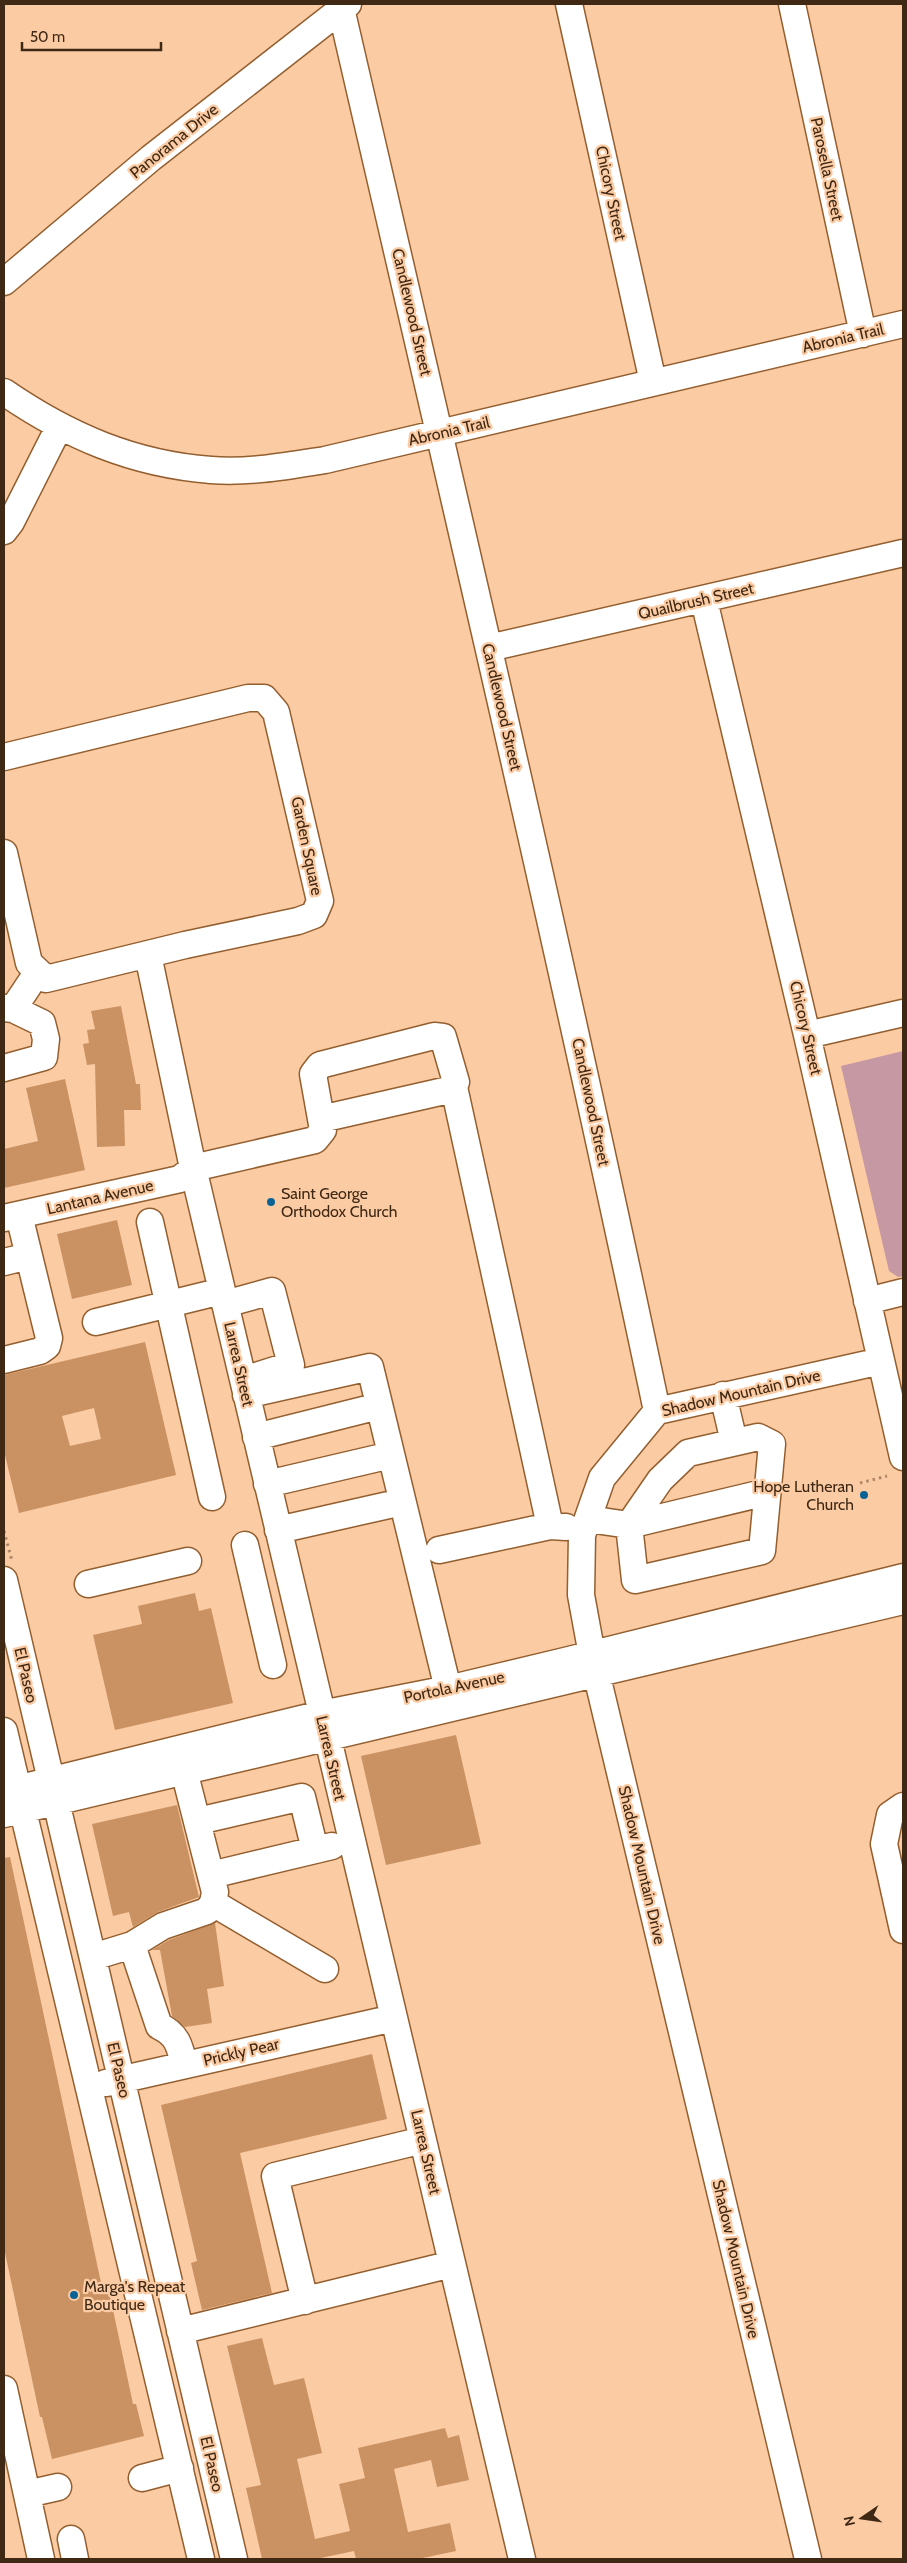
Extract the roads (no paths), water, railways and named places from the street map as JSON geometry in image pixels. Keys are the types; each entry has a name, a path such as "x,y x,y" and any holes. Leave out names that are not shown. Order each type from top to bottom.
{"street":[{"name":"Chicory Street","path":"570,4 653,382"},
{"name":"Parosella Street","path":"792,4 862,334"},
{"name":"Panorama Drive","path":"4,282 151,158 343,5"},
{"name":"Candlewood Street","path":"343,5 596,1117 657,1411"},
{"name":"Abronia Trail","path":"4,392 41,418 85,440 131,456 212,470 269,468 324,460 903,324"},
{"path":"4,531 11,522 59,427"},
{"name":"Quailbrush Street","path":"488,648 903,554"},
{"name":"Chicory Street","path":"704,600 807,1034 881,1361 898,1415 895,1466"},
{"name":"Garden Square","path":"4,757 248,698 264,698 276,712 320,901 314,915 298,921 46,979 38,973"},
{"path":"4,853 29,963 38,973 8,1009 42,1023 46,1039 44,1058 4,1068"},
{"name":"Larrea Street","path":"148,955 193,1168 244,1388 522,2559"},
{"path":"807,1034 903,1013"},
{"path":"454,1086 321,1119 313,1074 320,1065 434,1036 444,1037 456,1082 454,1086 550,1526"},
{"name":"Lantana Avenue","path":"11,1216 180,1179 193,1168 315,1140 323,1130 321,1119"},
{"path":"4,1360 40,1351 47,1346 49,1338 29,1256 11,1216"},
{"path":"150,1222 212,1497"},
{"path":"4,1262 29,1256"},
{"path":"96,1322 169,1304 272,1291 290,1365 244,1388"},
{"path":"867,1301 903,1292"},
{"name":"Shadow Mountain Drive","path":"808,2559 594,1664 581,1595 585,1527 602,1478 657,1411 881,1361"},
{"path":"244,1388 370,1367 448,1689"},
{"path":"723,1395 734,1442"},
{"path":"256,1437 379,1406"},
{"path":"758,1437 772,1444 767,1492 762,1552 635,1580 629,1525 660,1480 688,1453 758,1437"},
{"path":"267,1484 391,1455"},
{"path":"439,1550 550,1526 629,1525 767,1492"},
{"path":"278,1530 402,1502"},
{"path":"240,1546 268,1666"},
{"path":"88,1584 188,1561"},
{"name":"Portola Avenue","path":"323,1726 448,1689 594,1664 903,1577"},
{"name":"El Paseo","path":"4,1580 37,1723 28,1798 33,1857 201,2559"},
{"name":"Portola Avenue","path":"28,1798 178,1757 594,1664 903,1601"},
{"name":"El Paseo","path":"4,1731 28,1798 93,1958 234,2559"},
{"path":"93,1958 132,1945 163,1926 207,1911 213,1903 215,1892 211,1875 198,1821 178,1757"},
{"path":"198,1821 302,1797 315,1850"},
{"path":"903,1806 890,1815 884,1844 903,1930"},
{"path":"211,1875 351,1841"},
{"path":"213,1903 325,1969"},
{"path":"132,1945 158,2026 168,2030 182,2055"},
{"name":"Prickly Pear","path":"88,2087 121,2079 182,2055 394,2018"},
{"path":"305,2301 275,2176 423,2140"},
{"path":"180,2331 452,2264"},
{"path":"4,2389 41,2559"},
{"path":"142,2478 180,2468"},
{"path":"27,2494 58,2487"}],"place":[{"name":"Saint George Orthodox Church","path":"271,1202"},
{"name":"Hope Lutheran Church","path":"864,1495"},
{"name":"Marga's Repeat Boutique","path":"74,2295"}]}
